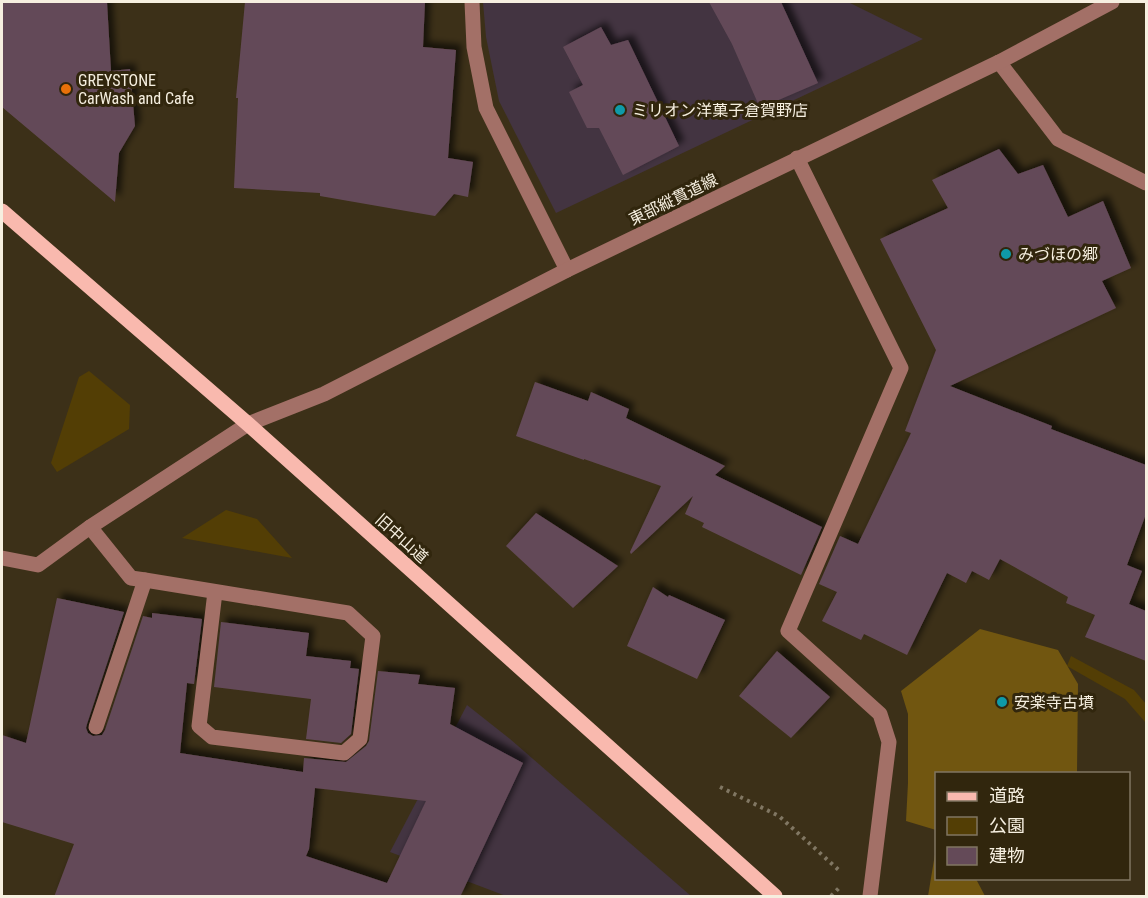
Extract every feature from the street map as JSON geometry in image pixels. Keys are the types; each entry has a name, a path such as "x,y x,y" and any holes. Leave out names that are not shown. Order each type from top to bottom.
{"main road":[{"name":"旧中山道","path":"2,211 248,424 775,897"}],"street":[{"path":"472,2 474,47 486,108 567,270"},
{"name":"東部縦貫道線","path":"2,558 38,565 90,527 248,424 324,394 567,270 999,62 1112,2"},
{"path":"999,62 1059,139 1146,183"},
{"path":"797,158 901,368 788,632 880,714 889,742 870,897"},
{"path":"90,527 130,579 145,580 348,613 373,636 360,739 344,753 212,737 199,726 215,592"},
{"path":"96,727 145,580"}],"path":[{"path":"720,787 779,816 848,879"}],"shaded area":[{"path":"483,2 848,2 923,39 556,213 499,101 486,37"},
{"path":"980,629 1058,650 1078,684 1077,772 935,772 935,830 906,821 908,714 901,691"},
{"path":"467,705 510,739 691,896 506,896 390,852"},
{"path":"935,854 935,880 977,880 985,896 928,896"}],"green space":[{"path":"89,371 130,405 129,429 57,472 51,463 79,377"},
{"path":"226,510 257,519 292,558 182,538"},
{"path":"1071,656 1134,690 1146,704 1146,723 1125,699 1067,666"}],"building":[{"name":"GREYSTONE CarWash and Cafe","path":"2,2 107,2 111,71 130,69 135,126 119,153 115,202 2,107"},
{"path":"245,2 425,2 423,47 456,50 448,158 473,162 468,197 454,194 435,216 320,196 320,193 234,188 238,98 236,98"},
{"path":"709,2 781,2 818,83 760,108 732,44"},
{"name":"ミリオン洋菓子倉賀野店","path":"601,27 611,45 628,40 679,146 623,175 599,128 587,128 569,92 583,85 563,47"},
{"path":"999,149 1018,174 1043,165 1068,217 1103,201 1131,268 1102,281 1116,308 950,386 1052,426 1051,429 1146,465 1146,514 1127,565 1142,571 1129,604 1146,611 1146,661 1085,637 1095,615 1066,603 1068,597 1000,559 989,580 972,571 966,583 947,573 907,655 864,634 861,640 822,621 837,592 819,584 840,536 858,544 911,433 905,431 936,350 880,239 948,208 932,180"},
{"path":"535,382 588,401 591,392 629,409 626,418 725,466 715,475 822,527 801,575 702,527 704,523 685,514 693,496 631,554 661,486 516,436"},
{"path":"536,513 618,566 573,608 506,546"},
{"path":"653,587 668,597 669,595 725,620 697,679 627,646"},
{"path":"57,598 124,612 86,728 93,736 102,735 105,730 143,616 152,618 152,613 202,619 194,684 187,683 180,753 303,772 304,758 346,762 369,741 378,671 420,675 418,684 455,688 450,724 523,763 460,897 54,897 74,844 2,822 2,735 26,743","holes":["315,788 426,801 387,883 306,856 309,849"]},
{"path":"221,622 309,633 306,656 351,661 350,668 359,669 351,734 341,743 306,739 311,699 214,687"},
{"path":"777,651 830,697 791,738 739,696"}],"place":[{"name":"GREYSTONE CarWash and Cafe","path":"66,89"},
{"name":"ミリオン洋菓子倉賀野店","path":"620,110"},
{"name":"みづほの郷","path":"1006,254"},
{"name":"安楽寺古墳","path":"1002,702"}]}
